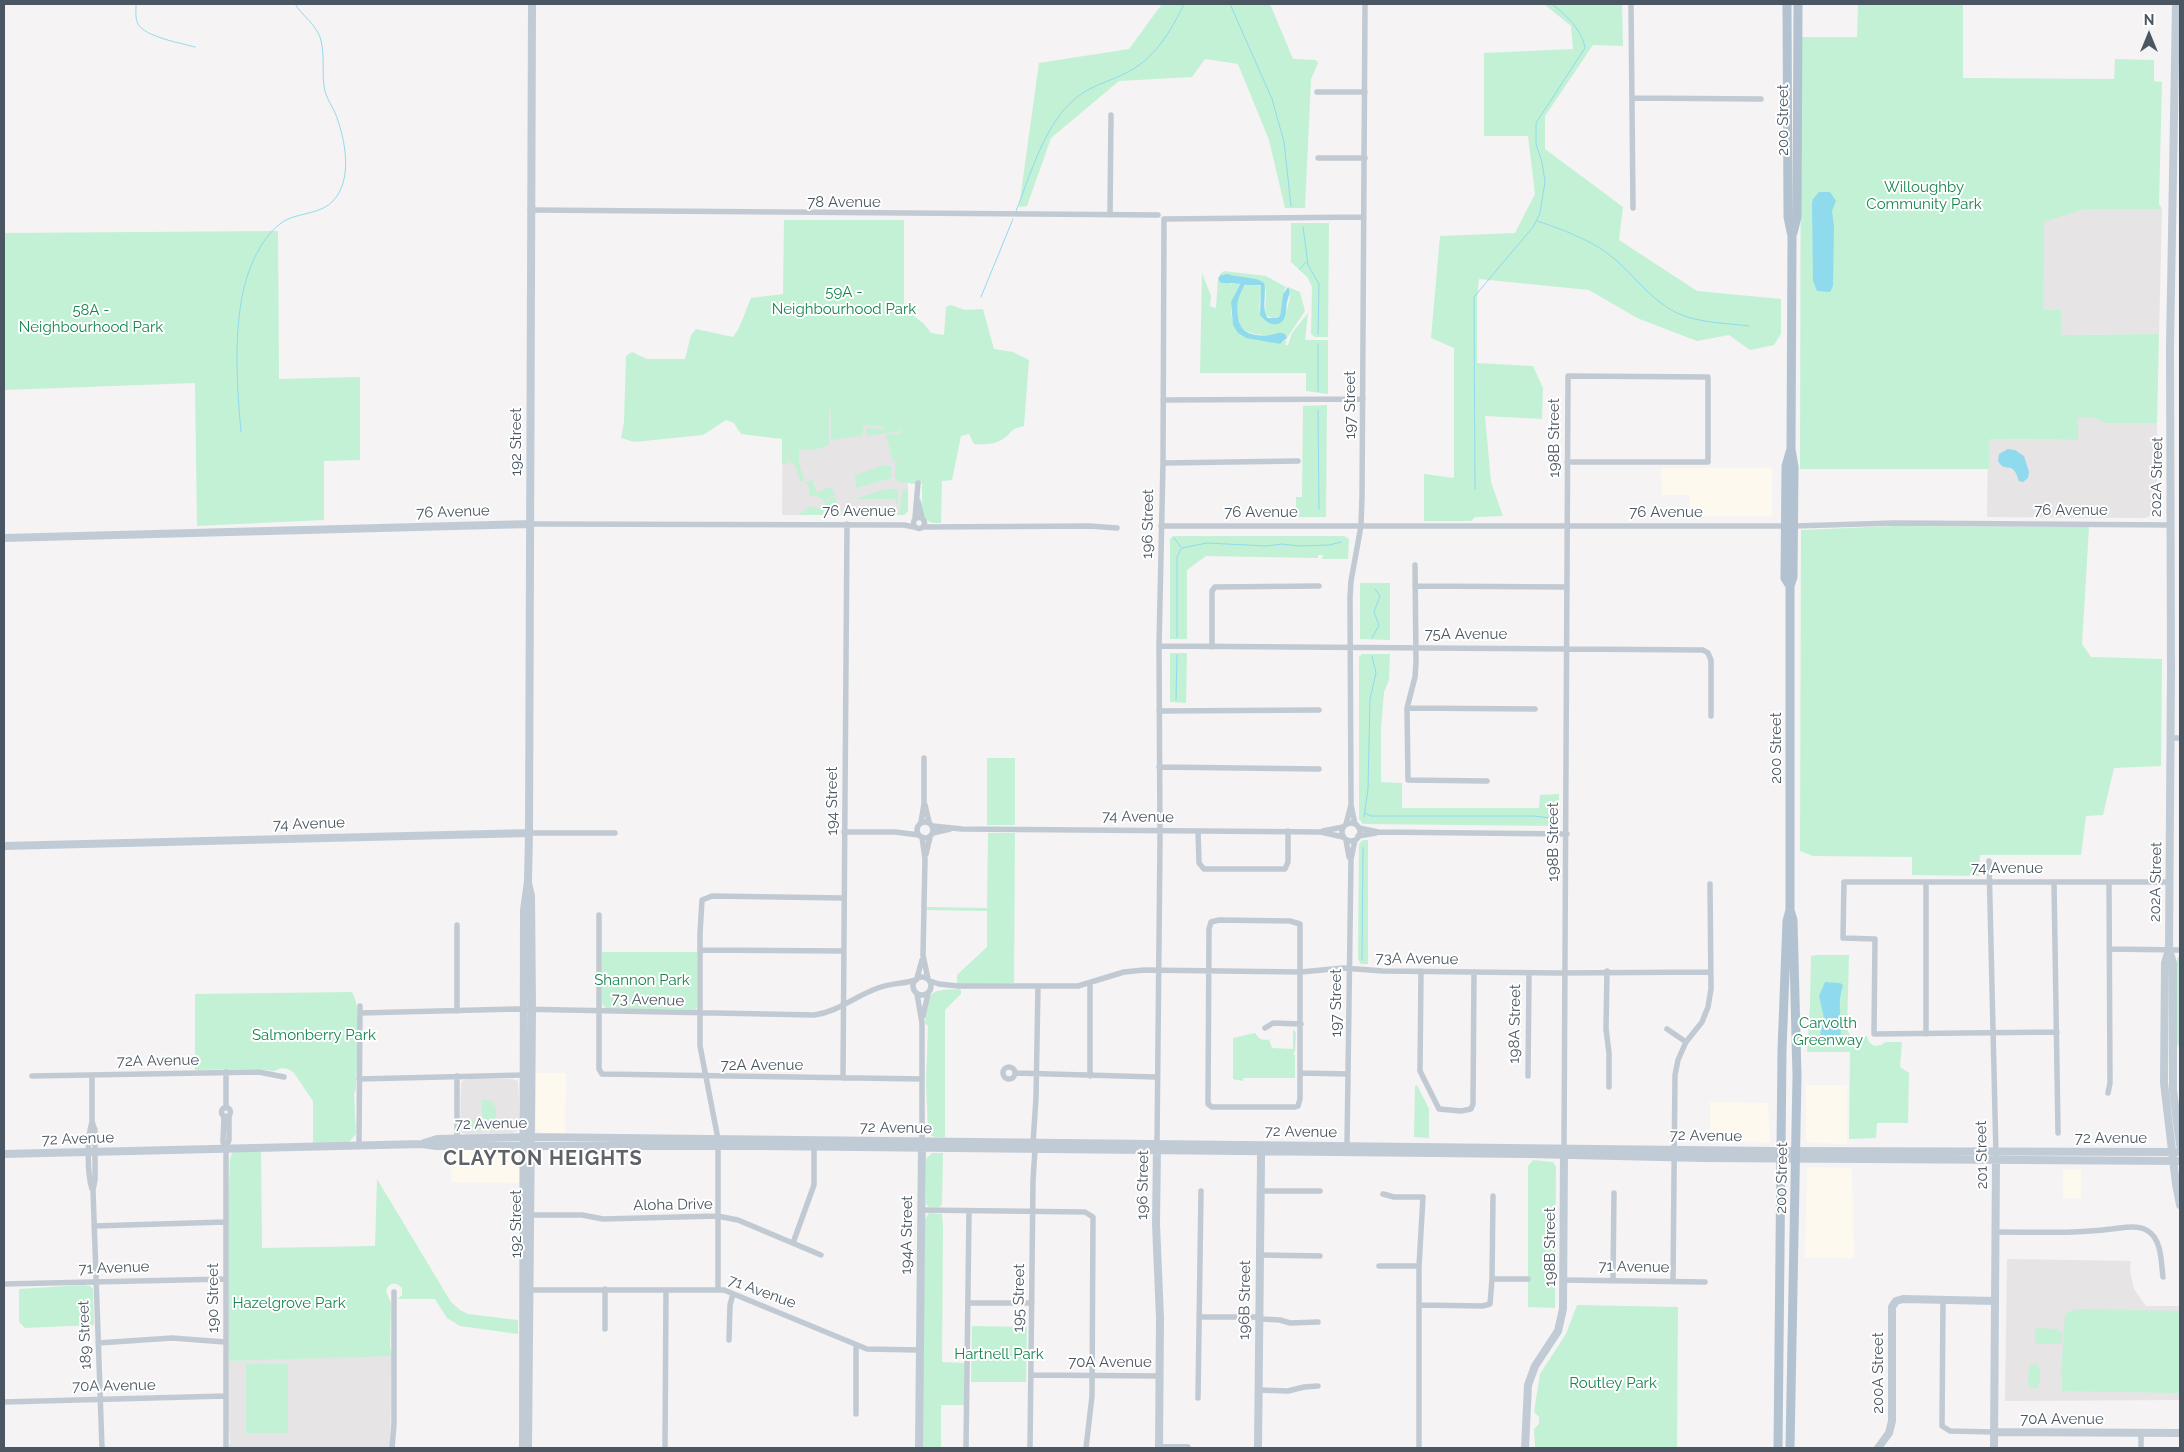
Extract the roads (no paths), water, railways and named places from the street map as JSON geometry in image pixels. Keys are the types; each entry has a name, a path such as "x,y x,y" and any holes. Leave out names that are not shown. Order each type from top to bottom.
{"main road":[{"name":"192 Street","path":"528,1448 531,1215 524,1075 523,1009 524,910 528,881 529,833 532,4"},
{"name":"200 Street","path":"1778,1448 1783,1002 1787,921 1790,910 1790,586 1785,578 1790,525 1786,466 1791,449 1792,236 1788,217 1787,4"},
{"name":"200 Street","path":"1792,236 1797,217 1798,4"},
{"name":"202A Street","path":"2176,4 2170,332 2171,738 2168,950 2165,963 2164,1052 2166,1102 2176,1152 2180,1204"},
{"name":"76 Avenue","path":"4,538 530,524"},
{"name":"74 Avenue","path":"4,846 529,833"},
{"name":"192 Street","path":"522,1448 527,1141 532,1010 531,896 528,881"},
{"name":"200 Street","path":"1790,910 1793,920 1795,967 1797,1076 1790,1448"},
{"name":"202A Street","path":"2168,950 2173,963 2177,1052 2173,1090 2180,1145"},
{"name":"72 Avenue","path":"422,1144 437,1139 457,1138 651,1145 718,1143 814,1146 922,1145 1157,1148 1347,1146 1564,1152 1674,1158 1781,1155 1996,1156 2177,1161"},
{"name":"72 Avenue","path":"4,1154 359,1145 422,1144 436,1146 527,1141 766,1143 778,1140 922,1145"},
{"name":"72 Avenue","path":"1034,1146 1080,1144 1261,1153 1564,1152 1675,1149 1781,1155"},
{"name":"194A Street","path":"919,1448 922,1145"},
{"path":"1261,1153 1268,1149 1295,1149 1312,1146"},
{"path":"1306,1153 1315,1150 1344,1150 1347,1146"},
{"name":"196 Street","path":"1157,1148 1156,1224 1160,1318 1159,1448"},
{"name":"198B Street","path":"1525,1448 1528,1385 1534,1366 1554,1339 1561,1322 1563,1309 1564,1152"},
{"name":"72 Avenue","path":"1996,1156 2176,1152"},
{"name":"196B Street","path":"1258,1448 1261,1153"},
{"name":"201 Street","path":"1994,1448 1996,1156"},
{"name":"200A Street","path":"1880,1446 1889,1433 1892,1421 1892,1307 1896,1300 1902,1298 1943,1300"},
{"path":"1943,1300 1995,1301"},
{"name":"70A Avenue","path":"1994,1432 2180,1433"},
{"path":"1159,1448 1187,1448"}],"street":[{"name":"197 Street","path":"1350,859 1357,838 1357,826 1351,805 1351,581 1361,526 1365,4"},
{"path":"1631,4 1633,208"},
{"path":"1317,92 1365,92"},
{"path":"1632,98 1762,99"},
{"path":"1110,215 1111,115"},
{"path":"1318,158 1365,158"},
{"name":"78 Avenue","path":"530,210 1158,215"},
{"name":"196 Street","path":"1157,1148 1157,970 1160,922 1158,768 1163,463 1164,219 1364,217"},
{"name":"198B Street","path":"1564,1152 1568,648 1567,462 1568,376 1708,377 1708,462 1567,462"},
{"path":"1163,400 1363,399"},
{"path":"1163,463 1298,462"},
{"path":"918,483 919,522"},
{"name":"76 Avenue","path":"530,524 904,525 919,522 933,526 1090,526 1117,528"},
{"name":"76 Avenue","path":"1161,526 1568,526 1895,523 2171,525"},
{"name":"194 Street","path":"843,1078 847,524"},
{"path":"1415,565 1416,670 1407,708 1408,780 1488,781"},
{"path":"1212,647 1214,587 1319,586"},
{"path":"1415,586 1568,587"},
{"name":"75A Avenue","path":"1159,646 1705,650 1711,660 1711,716"},
{"path":"1407,708 1535,709"},
{"path":"1159,710 1319,710"},
{"path":"2171,738 2180,738"},
{"path":"924,758 924,804 919,825 925,859"},
{"path":"1158,768 1319,769"},
{"path":"916,993 913,987 923,955 925,859 931,835 931,824 924,804"},
{"name":"197 Street","path":"1347,1146 1350,859 1345,838 1345,826 1351,805"},
{"name":"74 Avenue","path":"919,825 931,824 954,828 1288,831 1321,832 1345,838 1357,838"},
{"path":"895,832 919,825"},
{"name":"74 Avenue","path":"1321,832 1345,826 1357,826"},
{"path":"1357,826 1378,832 1567,834"},
{"name":"74 Avenue","path":"920,836 931,835 954,828"},
{"path":"1198,831 1199,863 1204,869 1285,869 1288,862 1288,831"},
{"path":"844,832 895,832 920,836"},
{"path":"1357,838 1378,832"},
{"name":"74 Avenue","path":"529,833 615,833"},
{"name":"201 Street","path":"1989,861 1996,1156"},
{"name":"74 Avenue","path":"1926,1034 1874,1034 1875,939 1843,938 1844,882 2169,882"},
{"path":"1926,882 1926,1034 2057,1032"},
{"path":"2054,882 2058,1133"},
{"path":"2108,882 2110,1083 2108,1093"},
{"path":"1673,1282 1675,1075 1678,1060 1686,1042 1702,1022 1708,1007 1711,989 1710,884"},
{"path":"718,1290 720,1225 718,1216 718,1143 700,1046 702,902 704,898 712,896 843,898"},
{"path":"599,915 600,1011"},
{"path":"1219,920 1280,920 1299,923 1301,972 1298,1106 1258,1108 1212,1107 1209,1105 1209,929 1211,922 1219,920"},
{"path":"457,925 457,1011"},
{"path":"2109,949 2180,950"},
{"path":"700,950 843,951"},
{"path":"923,955 932,986 929,993"},
{"name":"73A Avenue","path":"1090,983 1124,972 1157,970 1301,972 1349,969 1566,973 1607,971 1710,972"},
{"path":"1421,971 1420,1069 1439,1109 1465,1111 1472,1108 1474,972"},
{"path":"1607,971 1606,1028 1609,1053 1609,1087"},
{"name":"198A Street","path":"1528,1076 1529,972"},
{"path":"917,979 923,977 939,984 958,986 1071,986 1090,983 1090,1076"},
{"name":"73 Avenue","path":"360,1013 523,1009 814,1015 836,1010 876,988 899,985 917,979"},
{"path":"899,985 923,995 942,988 958,986"},
{"name":"195 Street","path":"1030,1448 1032,1212 1038,986"},
{"name":"194A Street","path":"916,993 922,1023 922,1145"},
{"name":"194A Street","path":"922,1023 929,993"},
{"path":"359,1145 360,1006"},
{"name":"72A Avenue","path":"600,1011 599,1069 602,1074 922,1079"},
{"path":"1264,1028 1273,1023 1301,1024"},
{"path":"1668,1029 1686,1042"},
{"path":"2164,1052 2177,1052"},
{"name":"190 Street","path":"226,1072 226,1108 231,1111 226,1116 223,1142 226,1148 226,1448"},
{"name":"72A Avenue","path":"32,1076 259,1072 284,1076"},
{"path":"1016,1073 1156,1078"},
{"path":"1300,1073 1348,1074"},
{"name":"189 Street","path":"92,1075 92,1122 89,1130 92,1152 90,1179 93,1190 102,1448"},
{"path":"359,1079 524,1075"},
{"path":"457,1076 457,1138"},
{"path":"793,1243 814,1185 814,1146"},
{"path":"1198,1398 1201,1191"},
{"path":"1260,1192 1320,1191"},
{"path":"1613,1281 1614,1193"},
{"path":"1384,1194 1394,1197 1423,1197 1419,1266 1419,1448"},
{"path":"1419,1305 1482,1306 1490,1304 1493,1196"},
{"path":"921,1210 1085,1212 1092,1215 1094,1220 1092,1375 1091,1406 1086,1448"},
{"path":"966,1448 969,1211"},
{"name":"Aloha Drive","path":"531,1215 582,1215 603,1219 718,1216 738,1220 821,1255"},
{"path":"94,1226 225,1222"},
{"path":"1996,1232 2088,1232 2124,1227 2143,1228 2150,1232 2159,1246 2163,1277"},
{"path":"1260,1255 1320,1256"},
{"path":"1379,1266 1419,1266"},
{"name":"71 Avenue","path":"4,1284 226,1279"},
{"path":"1492,1279 1528,1279"},
{"name":"71 Avenue","path":"1564,1280 1705,1282"},
{"path":"605,1289 605,1329"},
{"name":"71 Avenue","path":"529,1290 718,1290 733,1294 871,1350 919,1350"},
{"path":"665,1448 666,1290"},
{"path":"392,1448 394,1424 394,1292"},
{"path":"729,1340 730,1305 733,1294"},
{"name":"70A Avenue","path":"1943,1300 1941,1418 1944,1428 1954,1431 1994,1432"},
{"path":"968,1302 1032,1303"},
{"path":"1199,1317 1259,1317 1290,1323 1318,1322"},
{"path":"98,1343 172,1338 225,1342"},
{"path":"856,1345 856,1414"},
{"name":"70A Avenue","path":"1031,1375 1159,1376"},
{"path":"1258,1390 1288,1391 1304,1386 1318,1386"},
{"name":"70A Avenue","path":"4,1402 225,1396"},
{"path":"2141,1433 2141,1448"}],"water":[{"path":"1819,192 1830,192 1836,201 1832,211 1834,227 1833,286 1830,292 1817,291 1813,281 1812,204 1813,199"},
{"path":"1227,274 1256,279 1264,283 1264,306 1268,318 1280,316 1283,294 1288,287 1290,293 1286,315 1278,324 1268,322 1260,315 1260,285 1245,285 1237,304 1239,323 1245,331 1254,335 1283,333 1287,338 1280,344 1246,338 1238,333 1233,325 1231,302 1240,284 1220,282 1218,278 1221,275"},
{"path":"2008,449 2015,450 2024,456 2029,472 2028,478 2023,482 2019,481 2014,470 2004,467 1998,461 1999,454"},
{"path":"1825,982 1843,985 1840,999 1841,1035 1840,1042 1834,1045 1820,1046 1818,1043 1824,1018 1819,996"}],"waterway":[{"path":"136,4 136,19 142,29 155,36 195,47"},
{"path":"241,432 237,361 238,336 244,287 251,265 263,242 280,224 288,219 323,208 333,201 339,193 345,173 345,151 341,130 328,99 323,80 320,37 295,4"},
{"path":"1016,211 1033,166 1055,121 1076,98 1087,90 1124,74 1144,61 1160,45 1184,4"},
{"path":"1230,4 1272,99 1284,142 1291,206"},
{"path":"1475,489 1474,297 1533,227 1540,213 1545,182 1542,162 1536,144 1536,123 1585,48 1577,29 1552,4"},
{"path":"981,297 1013,219"},
{"path":"1537,221 1573,234 1607,253 1657,300 1677,313 1703,321 1749,326"},
{"path":"1303,227 1308,265 1319,284 1318,334"},
{"path":"1300,269 1306,262"},
{"path":"1318,344 1318,391"},
{"path":"1318,410 1319,509"},
{"path":"1174,538 1181,547"},
{"path":"1182,548 1207,543 1299,546 1329,545 1341,542"},
{"path":"1177,637 1177,557 1181,549"},
{"path":"1372,638 1379,625 1374,612 1380,596 1375,589"},
{"path":"1176,700 1177,655"},
{"path":"1364,817 1368,789 1370,699 1376,673 1372,656"},
{"path":"1365,813 1371,816 1534,816 1551,818"},
{"path":"1362,960 1363,848"}],"district":[{"name":"CLAYTON HEIGHTS","path":"543,1159"}],"park label":[{"name":"Willoughby Community Park","path":"1924,196"},
{"name":"59A - Neighbourhood Park","path":"844,300"},
{"name":"58A - Neighbourhood Park","path":"91,318"},
{"name":"Shannon Park","path":"642,980"},
{"name":"Carvolth Greenway","path":"1828,1032"},
{"name":"Salmonberry Park","path":"314,1035"},
{"name":"Hazelgrove Park","path":"289,1303"},
{"name":"Hartnell Park","path":"999,1354"},
{"name":"Routley Park","path":"1613,1383"}]}
